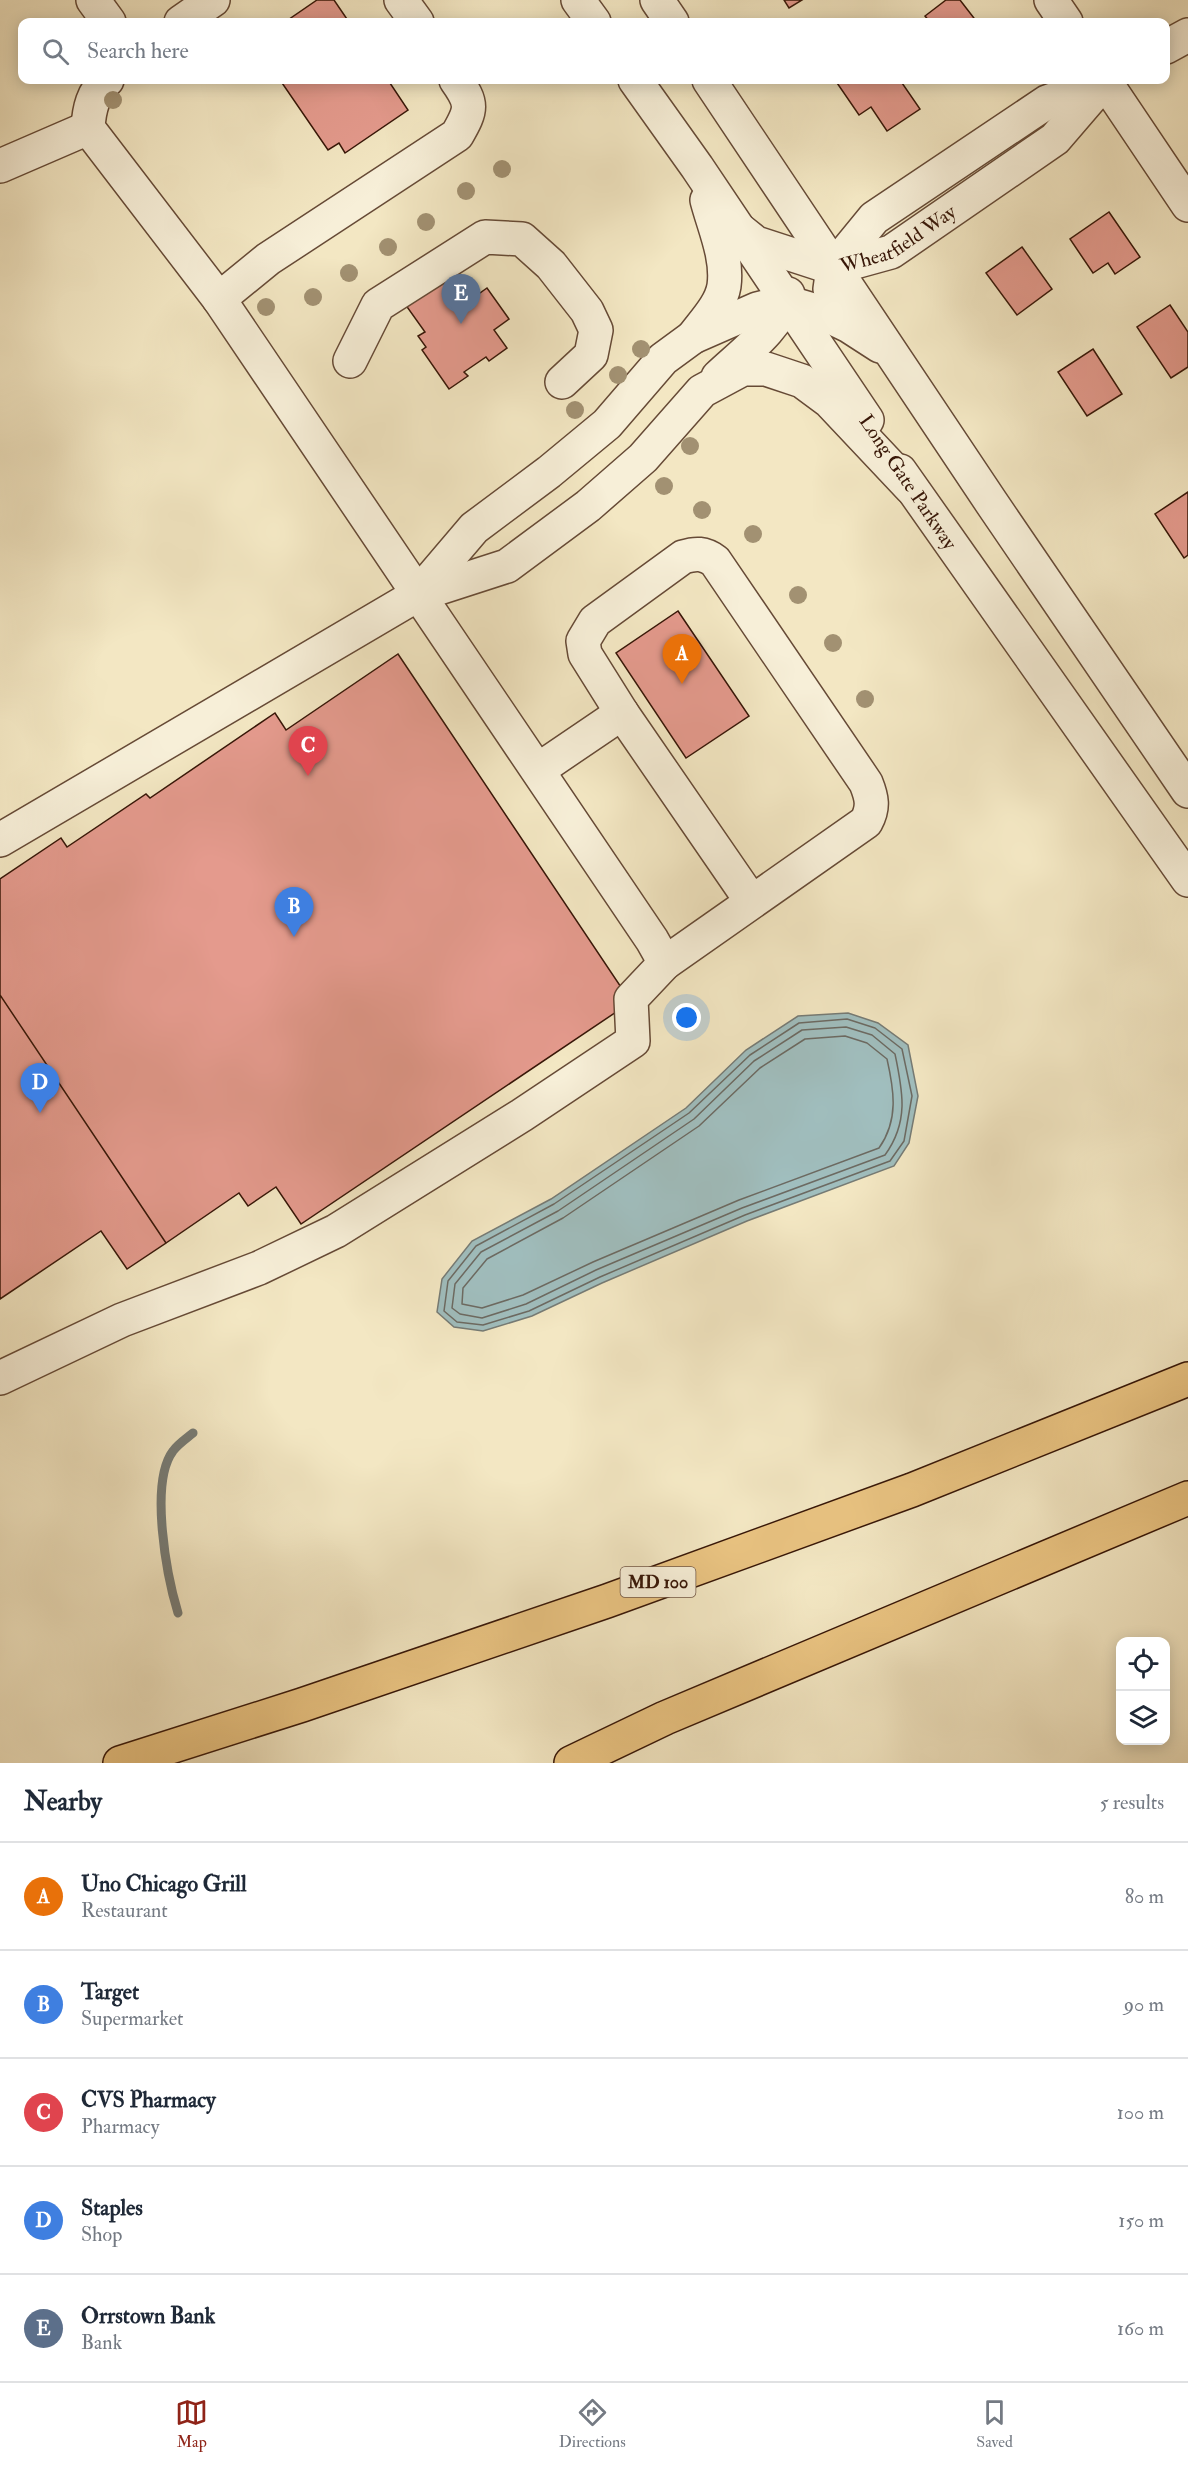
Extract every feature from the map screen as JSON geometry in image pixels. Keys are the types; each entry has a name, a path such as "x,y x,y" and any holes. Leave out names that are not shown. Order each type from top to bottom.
{"highway":[{"name":"MD 100","path":"120,1763 302,1705 606,1601 912,1490 1188,1379"},
{"path":"570,1763 665,1718 1188,1498"}],"street":[{"path":"93,0 106,18"},
{"path":"187,18 213,0"},
{"path":"401,0 414,18"},
{"path":"578,0 591,18"},
{"path":"657,0 669,18"},
{"path":"1051,0 1063,18"},
{"path":"1170,45 1188,35"},
{"path":"102,84 90,108 88,128 219,299 417,595 538,770 665,963"},
{"path":"219,299 268,259 457,135 468,116 468,97 459,84"},
{"name":"Long Gate Parkway","path":"638,84 697,167 911,488 1188,880"},
{"path":"712,84 833,268 1188,791"},
{"name":"Wheatfield Way","path":"833,268 891,252 1054,139 1102,84"},
{"path":"1108,84 1188,205"},
{"path":"0,166 88,128"},
{"path":"693,337 716,306 724,287 724,261 697,167"},
{"path":"0,840 417,595 507,566 588,506 643,458 702,391 770,326 786,302 795,257 798,231 792,206"},
{"path":"737,228 756,243 833,268"},
{"path":"350,361 378,305 484,237 522,238 551,265 587,311 596,330 591,355 562,382"},
{"path":"833,268 827,304 828,316 832,345 845,387"},
{"path":"417,595 474,528 549,472 607,424 663,359 693,337 757,309 786,302 828,316 849,326 894,356"},
{"path":"702,391 743,369 766,369 802,381 829,401 911,488"},
{"path":"0,1378 122,1320 259,1268 336,1231 513,1121 633,1041 631,999 665,963 752,902 866,822 873,801 866,783 715,561 706,555 695,553 683,557 595,621 583,641 585,654 622,713 752,902"},
{"path":"538,770 622,713"}],"water":[{"path":"848,1013 878,1023 908,1045 918,1096 909,1143 894,1166 747,1221 602,1283 532,1316 483,1331 454,1327 437,1312 442,1279 472,1241 551,1199 686,1108 746,1050 798,1016"}],"building":[{"path":"317,0 334,0 346,18 291,18"},
{"path":"784,0 802,0 789,8"},
{"path":"946,0 960,0 974,18 927,18 925,16"},
{"path":"283,84 391,84 408,110 345,153 339,143 328,150"},
{"path":"838,84 903,84 920,109 887,131 871,107 859,115"},
{"path":"1109,212 1140,257 1115,274 1108,263 1093,273 1070,239"},
{"path":"1022,247 1052,289 1017,315 986,273"},
{"path":"441,268 466,303 487,288 509,319 494,330 507,348 489,361 486,357 464,372 468,376 449,389 422,350 426,347 418,336 425,332 400,297"},
{"path":"1170,305 1188,332 1188,367 1171,378 1137,327"},
{"path":"1093,349 1122,394 1087,416 1058,372"},
{"path":"1188,492 1188,555 1184,558 1155,514"},
{"path":"678,611 749,716 686,758 616,653"},
{"path":"398,654 631,1002 301,1224 276,1187 248,1206 239,1193 166,1243 0,995 0,879 61,838 67,847 146,794 150,798 275,713 286,730"},
{"path":"0,995 166,1243 127,1269 101,1231 0,1299"}],"waterway":[{"path":"178,1613 165,1554 162,1530 162,1485 166,1466 173,1451 193,1433"}],"place":[{"name":"Orrstown Bank","path":"461,324"},
{"name":"Uno Chicago Grill","path":"682,684"},
{"name":"CVS Pharmacy","path":"308,776"},
{"name":"Target","path":"294,937"},
{"name":"Staples","path":"40,1113"}]}
